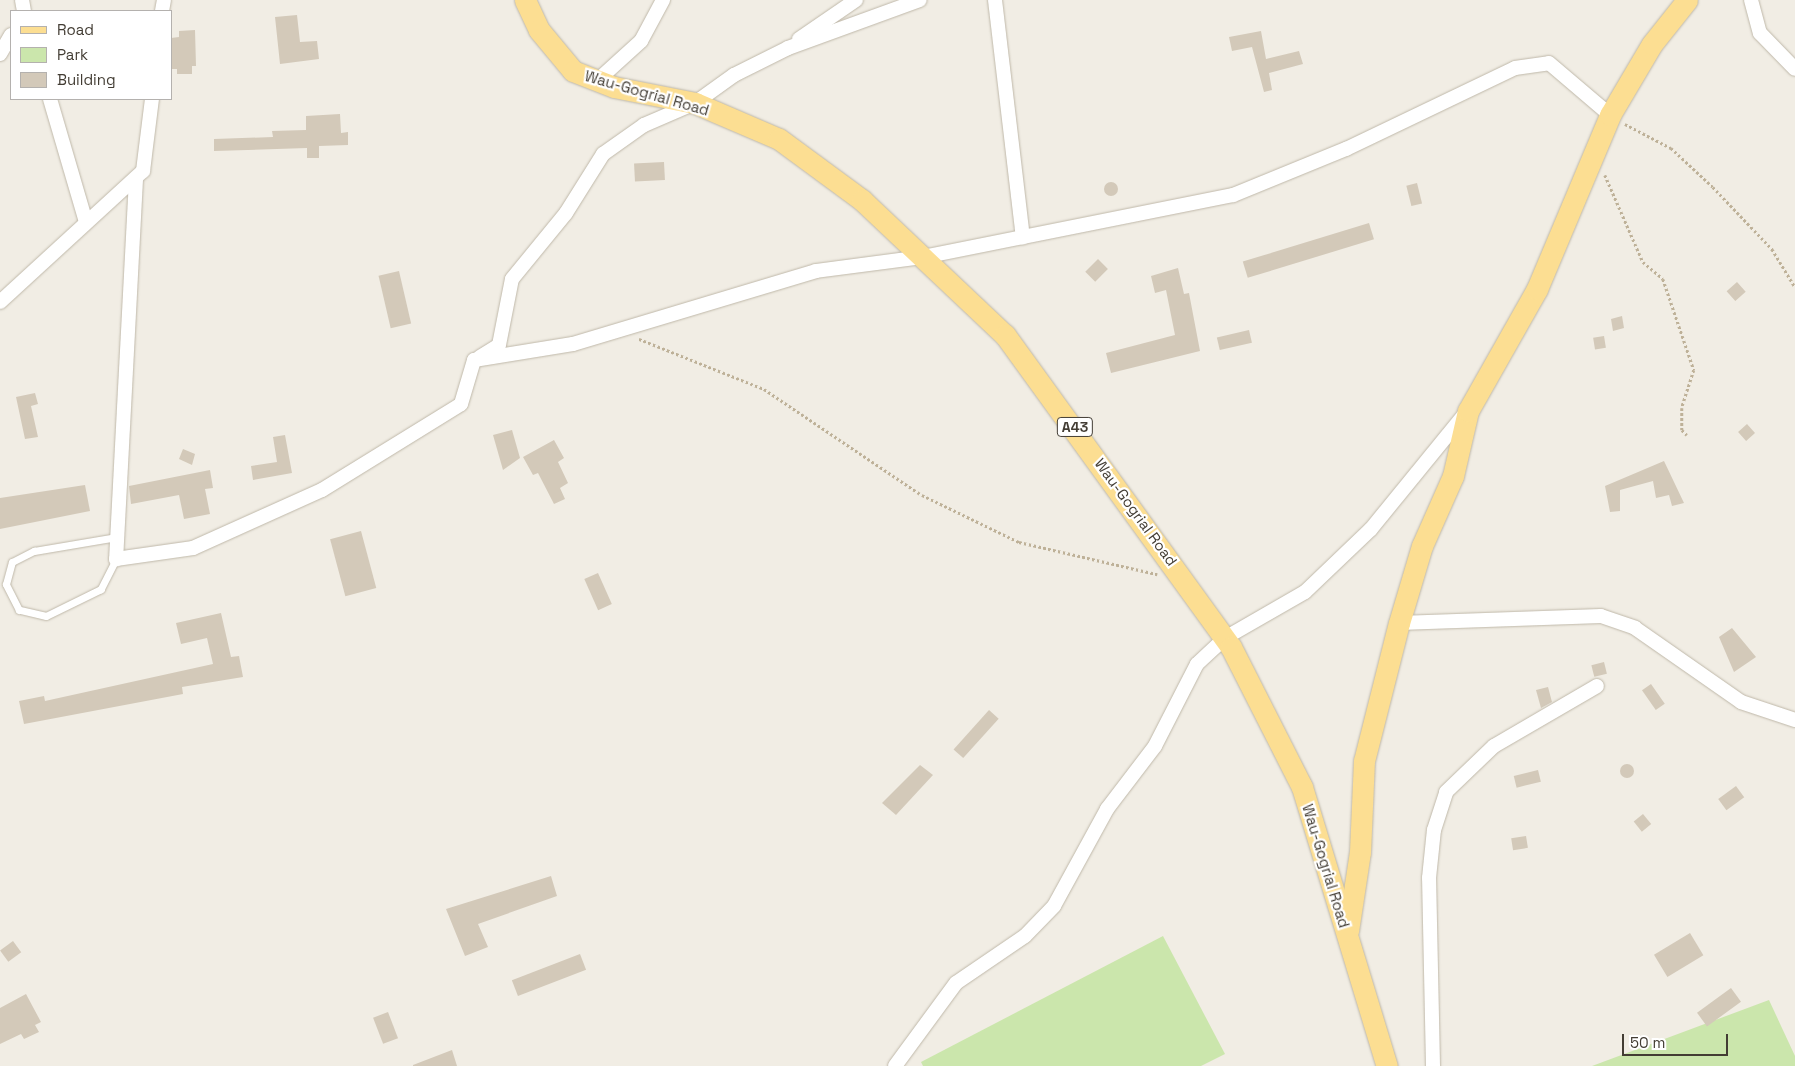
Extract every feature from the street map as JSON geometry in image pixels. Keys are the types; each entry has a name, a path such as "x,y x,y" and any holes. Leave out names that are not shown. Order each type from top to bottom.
{"main road":[{"name":"Wau-Gogrial Road","path":"525,0 539,30 573,71 598,80 694,103 779,139 862,200 1005,335 1186,580 1225,638 1302,787 1387,1066"},
{"path":"1347,936 1360,852 1364,761 1399,623 1422,546 1453,476 1468,411 1537,289 1570,220 1594,150 1610,115 1652,44 1687,0"}],"street":[{"path":"598,80 641,41 664,0"},
{"path":"788,48 856,0"},
{"path":"136,178 116,559 193,548 322,490 461,404 474,360 499,345 512,279 566,213 603,154 644,124 694,103 734,75 788,48 920,0"},
{"path":"995,0 1023,237"},
{"path":"1751,0 1760,33 1795,68"},
{"path":"0,54 10,37"},
{"path":"474,360 573,344 816,271 923,257 1233,195 1346,149 1515,68 1549,63 1610,115"},
{"path":"50,100 86,222"},
{"path":"0,302 142,171 152,100"},
{"path":"895,1066 956,983 1025,936 1054,906 1107,809 1155,746 1198,664 1225,638 1305,592 1371,529 1468,411"},
{"path":"1399,623 1600,616 1635,628 1740,702 1795,720"},
{"path":"1433,1066 1429,878 1434,830 1446,792 1494,746 1596,686"}],"lane":[{"path":"116,559 100,589 46,616 19,610 6,584 12,562 34,551 69,542 117,537"}],"path":[{"path":"1610,115 1671,148 1772,249 1795,286"},
{"path":"1594,150 1643,262 1662,279 1694,370 1682,408 1682,430 1687,435"},
{"path":"618,329 764,389 922,495 1019,542 1186,580"}],"green space":[{"path":"1163,936 1225,1054 1201,1066 923,1066 921,1062"},
{"path":"1769,1000 1795,1056 1795,1066 1592,1066"}],"building":[{"path":"297,15 300,42 317,41 319,59 280,64 275,17"},
{"path":"195,30 196,66 192,66 192,74 177,74 177,69 172,69 172,38 179,37 179,31"},
{"path":"1261,31 1266,59 1299,51 1303,64 1269,73 1272,90 1264,92 1252,47 1232,51 1229,37"},
{"path":"340,114 341,133 348,132 348,145 319,146 319,158 307,158 307,148 214,151 214,139 273,137 272,131 306,130 306,116"},
{"path":"664,162 665,180 635,182 634,164"},
{"path":"1111,182 1116,184 1118,189 1116,194 1111,196 1106,194 1104,189 1106,184"},
{"path":"1417,183 1422,203 1411,206 1406,186"},
{"path":"1369,223 1374,239 1248,278 1243,262"},
{"path":"1098,259 1108,269 1095,282 1085,272"},
{"path":"1178,268 1184,294 1189,293 1200,351 1111,373 1106,353 1175,335 1166,290 1155,293 1151,276"},
{"path":"399,271 411,324 391,328 379,276"},
{"path":"1737,282 1746,292 1735,301 1727,291"},
{"path":"1622,316 1624,328 1613,331 1611,319"},
{"path":"1249,330 1252,343 1220,350 1217,337"},
{"path":"1604,336 1606,348 1595,350 1593,338"},
{"path":"35,393 38,404 31,406 38,437 25,439 16,397"},
{"path":"1747,424 1755,433 1746,441 1738,432"},
{"path":"512,430 520,458 503,470 493,435"},
{"path":"285,435 292,473 253,480 251,466 277,462 273,437"},
{"path":"554,440 564,458 558,462 568,483 560,488 565,499 554,504 538,473 533,475 523,457"},
{"path":"183,449 195,454 192,465 179,459"},
{"path":"1664,461 1684,503 1672,506 1669,495 1656,498 1653,481 1620,490 1620,511 1610,512 1605,486"},
{"path":"210,470 213,488 205,489 210,514 184,519 179,495 131,504 129,486"},
{"path":"85,485 90,511 0,529 0,498"},
{"path":"361,531 376,588 345,596 330,539"},
{"path":"598,573 612,604 598,610 584,579"},
{"path":"221,613 231,657 239,656 243,677 182,687 183,694 24,724 19,701 44,696 45,701 213,664 207,638 181,644 176,623"},
{"path":"1732,628 1756,657 1734,672 1719,637"},
{"path":"1604,662 1607,674 1594,677 1591,665"},
{"path":"1651,684 1665,704 1656,710 1642,690"},
{"path":"1548,687 1552,702 1541,708 1536,690"},
{"path":"989,710 999,719 963,758 954,749"},
{"path":"1627,764 1632,766 1634,771 1632,776 1627,778 1622,776 1620,771 1622,766"},
{"path":"920,765 933,775 896,815 882,803"},
{"path":"1538,770 1541,782 1517,788 1514,776"},
{"path":"1736,786 1744,797 1726,810 1718,799"},
{"path":"1643,814 1651,824 1642,832 1634,822"},
{"path":"1526,836 1528,848 1513,850 1511,838"},
{"path":"551,876 557,896 478,924 488,947 465,956 446,909"},
{"path":"1690,933 1703,955 1667,977 1654,955"},
{"path":"13,941 21,952 8,962 0,950"},
{"path":"580,954 586,970 518,996 512,980"},
{"path":"1731,988 1741,1002 1707,1026 1697,1013"},
{"path":"26,994 41,1022 35,1025 39,1032 24,1039 21,1034 0,1044 0,1008"},
{"path":"388,1012 398,1038 383,1044 373,1018"},
{"path":"452,1050 457,1066 413,1066 413,1065"}]}
